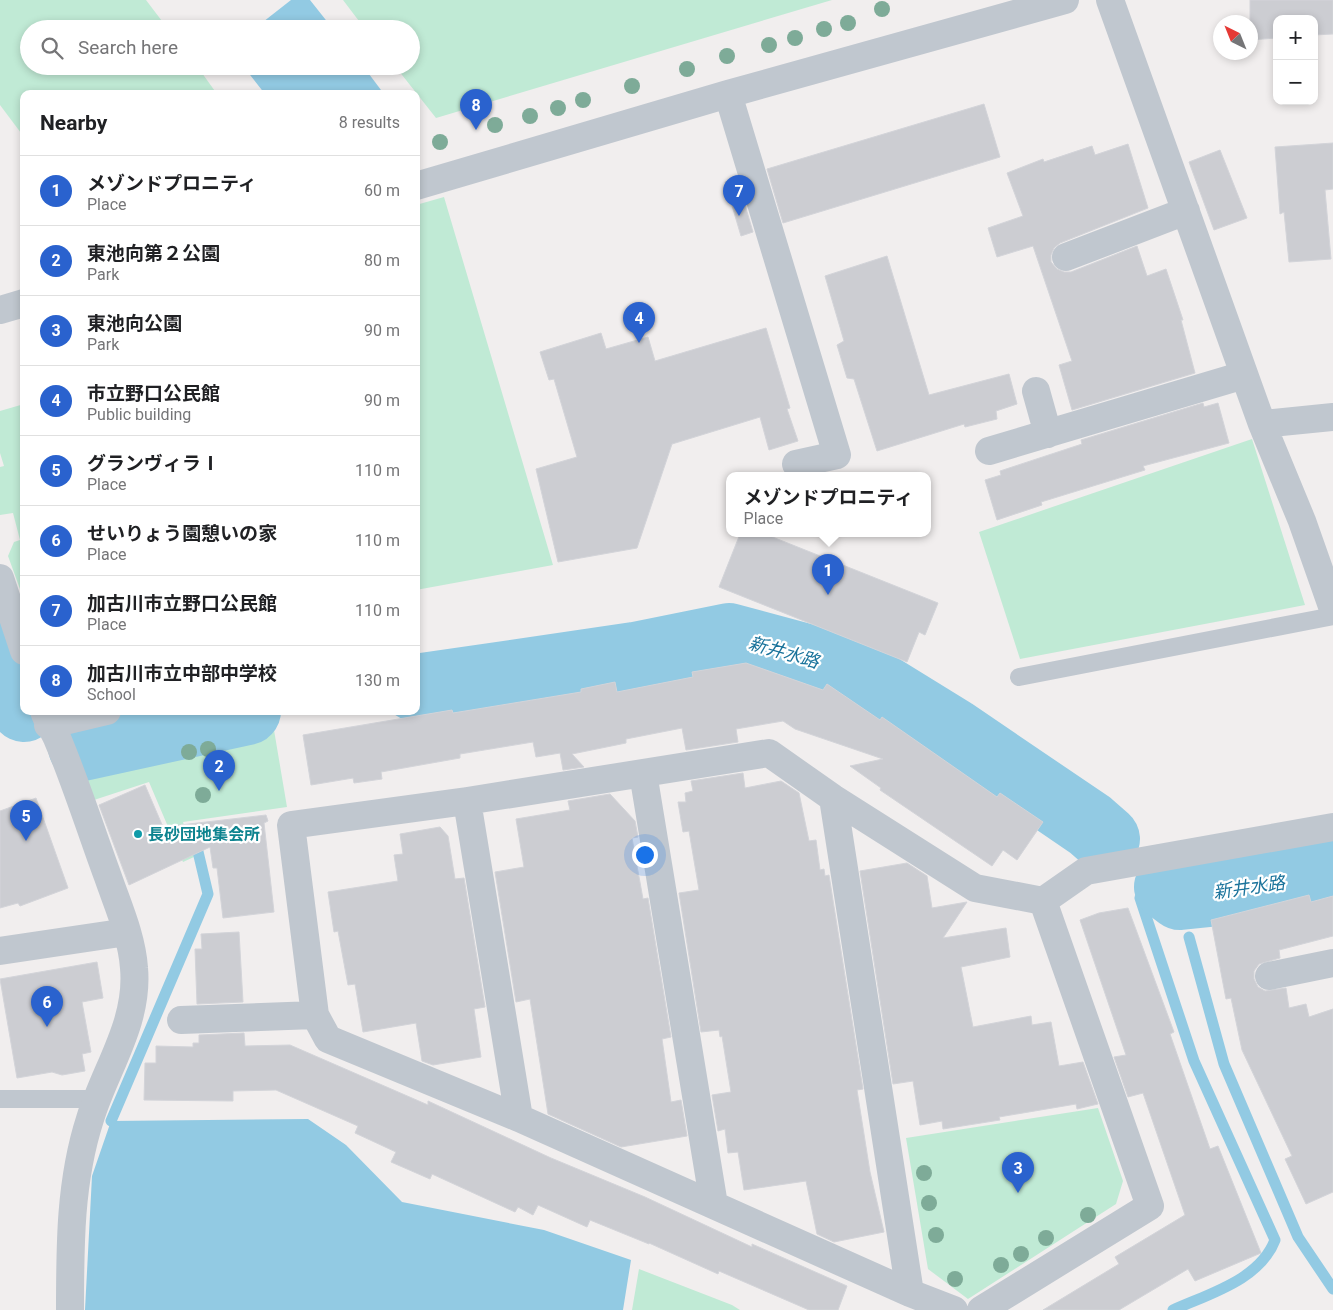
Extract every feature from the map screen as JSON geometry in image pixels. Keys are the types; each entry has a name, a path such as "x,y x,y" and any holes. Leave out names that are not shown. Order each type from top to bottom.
{"street":[{"path":"420,185 728,94 1065,0"},
{"path":"1110,0 1244,375 1302,521 1333,609"},
{"path":"728,94 837,455 796,464"},
{"path":"1066,257 1186,211"},
{"path":"0,310 20,304"},
{"path":"989,451 1244,375"},
{"path":"1036,391 1048,434"},
{"path":"1262,424 1333,417"},
{"path":"0,578 20,639"},
{"path":"70,1310 71,1221 79,1165 90,1118 117,1054 132,1006 134,968 127,932 50,724 89,715"},
{"path":"954,1310 910,1293 519,1118 328,1039 315,1015 291,825 468,801 769,753 833,798 975,888 1043,901 1086,871 1333,827"},
{"path":"643,773 714,1205"},
{"path":"833,798 910,1293"},
{"path":"468,801 519,1118"},
{"path":"981,1310 1150,1206 1043,901"},
{"path":"0,951 127,932"},
{"path":"1269,976 1333,963"},
{"path":"181,1020 315,1015"}],"lane":[{"path":"1019,677 1333,616"},
{"path":"0,1099 98,1099"}],"green space":[{"path":"0,0 146,0 161,20 20,20 20,75 203,75 214,90 20,90 20,132 0,105"},
{"path":"343,0 832,0 436,118 420,98 420,90 414,90 402,75 420,75 420,20 358,20"},
{"path":"444,197 553,565 420,589 420,204"},
{"path":"20,405 20,540 13,513 0,515 0,467 4,466 0,453 0,411"},
{"path":"1252,439 1305,605 1020,659 979,532"},
{"path":"20,540 20,589 8,556 14,542"},
{"path":"274,730 287,807 183,822 194,857 183,862 149,782 94,800 80,767"},
{"path":"1098,1108 1123,1181 1116,1204 968,1299 928,1269 906,1138"},
{"path":"639,1269 732,1305 740,1310 632,1310"}],"water":[{"path":"291,0 310,0 326,20 265,20"},
{"path":"250,75 370,75 381,90 262,90"},
{"path":"308,1119 346,1145 402,1202 544,1230 631,1260 623,1310 85,1310 92,1176 111,1121"}],"building":[{"path":"1250,0 1333,0 1333,34 1318,35 1318,15 1273,15 1273,38 1258,39 1258,15 1250,15"},
{"path":"984,104 1000,157 783,223 767,169"},
{"path":"1333,143 1333,189 1325,190 1331,259 1289,262 1284,212 1280,214 1275,147"},
{"path":"1128,144 1148,208 1060,243 1054,248 1051,262 1057,269 1071,272 1137,246 1147,276 1166,269 1183,320 1181,320 1195,373 1072,410 1059,365 1072,361 1033,246 997,257 988,228 1023,216 1007,173 1043,159 1044,162 1092,146 1095,155"},
{"path":"1220,150 1247,218 1214,230 1189,162"},
{"path":"737,178 753,232 741,236 725,182"},
{"path":"887,256 929,395 1009,374 1017,404 996,411 997,419 965,427 964,424 877,451 854,379 847,378 837,345 844,341 825,276"},
{"path":"766,328 790,408 787,409 798,441 769,450 760,417 672,444 637,548 558,562 536,469 577,457 554,379 549,380 540,352 601,333 606,349 648,337 655,361"},
{"path":"1203,403 1204,407 1218,403 1229,443 1143,466 1145,470 1041,502 1042,505 997,520 985,480 1001,475 1000,471 1082,444 1081,440"},
{"path":"739,537 773,537 938,603 925,635 919,632 907,662 719,587"},
{"path":"746,663 823,690 827,684 880,720 882,717 997,797 1000,793 1043,822 1017,860 1003,850 992,866 880,790 881,788 850,766 883,759 795,729 783,721 736,729 738,742 686,750 682,728 626,739 626,743 572,754 584,767 563,770 560,753 536,757 533,742 460,754 460,758 381,772 382,779 354,783 353,778 311,785 303,735 452,710 453,713 581,692 581,689 615,682 617,692 693,677 692,672"},
{"path":"743,773 745,788 781,781 799,793 809,841 816,840 820,870 824,869 825,876 829,875 863,1089 857,1090 870,1172 884,1232 834,1242 817,1234 806,1181 744,1190 738,1152 728,1153 725,1129 718,1131 712,1095 731,1092 722,1036 720,1037 719,1030 701,1032 679,893 699,890 689,831 683,832 678,802 686,802 685,793 693,791 691,781"},
{"path":"145,785 163,827 266,815 268,821 264,823 274,912 223,918 217,868 213,868 210,847 129,885 99,805"},
{"path":"610,794 635,821 638,837 632,838 643,899 648,898 671,1037 662,1039 671,1102 681,1100 687,1136 621,1147 548,1114 530,999 516,1002 495,872 524,867 516,819 570,810 568,801"},
{"path":"36,798 68,888 20,906 18,903 0,908 0,811"},
{"path":"440,827 448,836 455,879 464,878 485,1007 474,1009 481,1057 433,1065 422,1061 416,1023 363,1032 355,984 348,985 338,931 334,932 328,892 398,881 394,855 403,854 400,834"},
{"path":"907,863 927,876 932,908 967,902 943,938 1006,928 1010,957 961,967 973,1027 1031,1016 1032,1025 1051,1022 1059,1066 1083,1062 1098,1104 1077,1109 1076,1104 999,1117 1000,1120 943,1129 942,1121 920,1125 913,1081 893,1084 860,871"},
{"path":"1309,895 1311,902 1333,896 1333,936 1279,950 1280,958 1259,964 1254,971 1254,979 1258,987 1265,991 1286,988 1289,1008 1306,1004 1309,1017 1333,1009 1333,1192 1306,1204 1285,1159 1292,1156 1242,1050 1231,998 1226,999 1211,920"},
{"path":"1128,908 1174,1032 1170,1034 1210,1149 1218,1146 1261,1253 1195,1281 1188,1269 1119,1310 1043,1310 1119,1264 1115,1257 1185,1215 1143,1093 1128,1097 1114,1057 1126,1055 1080,920 1099,913"},
{"path":"239,932 243,1002 197,1004 195,949 202,949 201,934"},
{"path":"97,962 103,998 82,1002 91,1052 82,1054 85,1071 62,1075 52,1072 17,1078 0,979"},
{"path":"244,1033 245,1046 290,1045 428,1105 428,1101 551,1158 645,1197 752,1247 752,1244 847,1286 838,1310 809,1310 719,1271 718,1274 649,1243 590,1220 587,1227 538,1205 533,1215 518,1207 515,1212 432,1174 430,1179 391,1162 396,1152 355,1133 358,1126 276,1090 233,1091 233,1101 144,1100 145,1063 156,1063 156,1046 193,1047 193,1043 199,1043 199,1035"}],"waterway":[{"name":"新井水路","path":"420,687 635,656 729,637 822,662 880,687 953,732 1090,825 1106,839"},
{"name":"新井水路","path":"0,642 20,697"},
{"name":"新井水路","path":"82,747 229,715"},
{"path":"111,1121 208,894 195,839"},
{"name":"新井水路","path":"1168,887 1180,896 1248,889 1333,873"},
{"path":"1168,887 1153,887 1140,898 1194,1061 1275,1240 1268,1254 1258,1266 1245,1276 1232,1284 1173,1310"},
{"path":"1189,937 1224,1064 1298,1237 1333,1289"}],"place":[{"name":"加古川市立中部中学校","path":"476,130"},
{"name":"加古川市立野口公民館","path":"739,216"},
{"name":"市立野口公民館","path":"639,343"},
{"name":"メゾンドプロニティ","path":"828,595"},
{"name":"東池向第２公園","path":"219,791"},
{"name":"長砂団地集会所","path":"138,834"},
{"name":"グランヴィラⅠ","path":"26,841"},
{"name":"せいりょう園憩いの家","path":"47,1027"},
{"name":"東池向公園","path":"1018,1193"}]}
